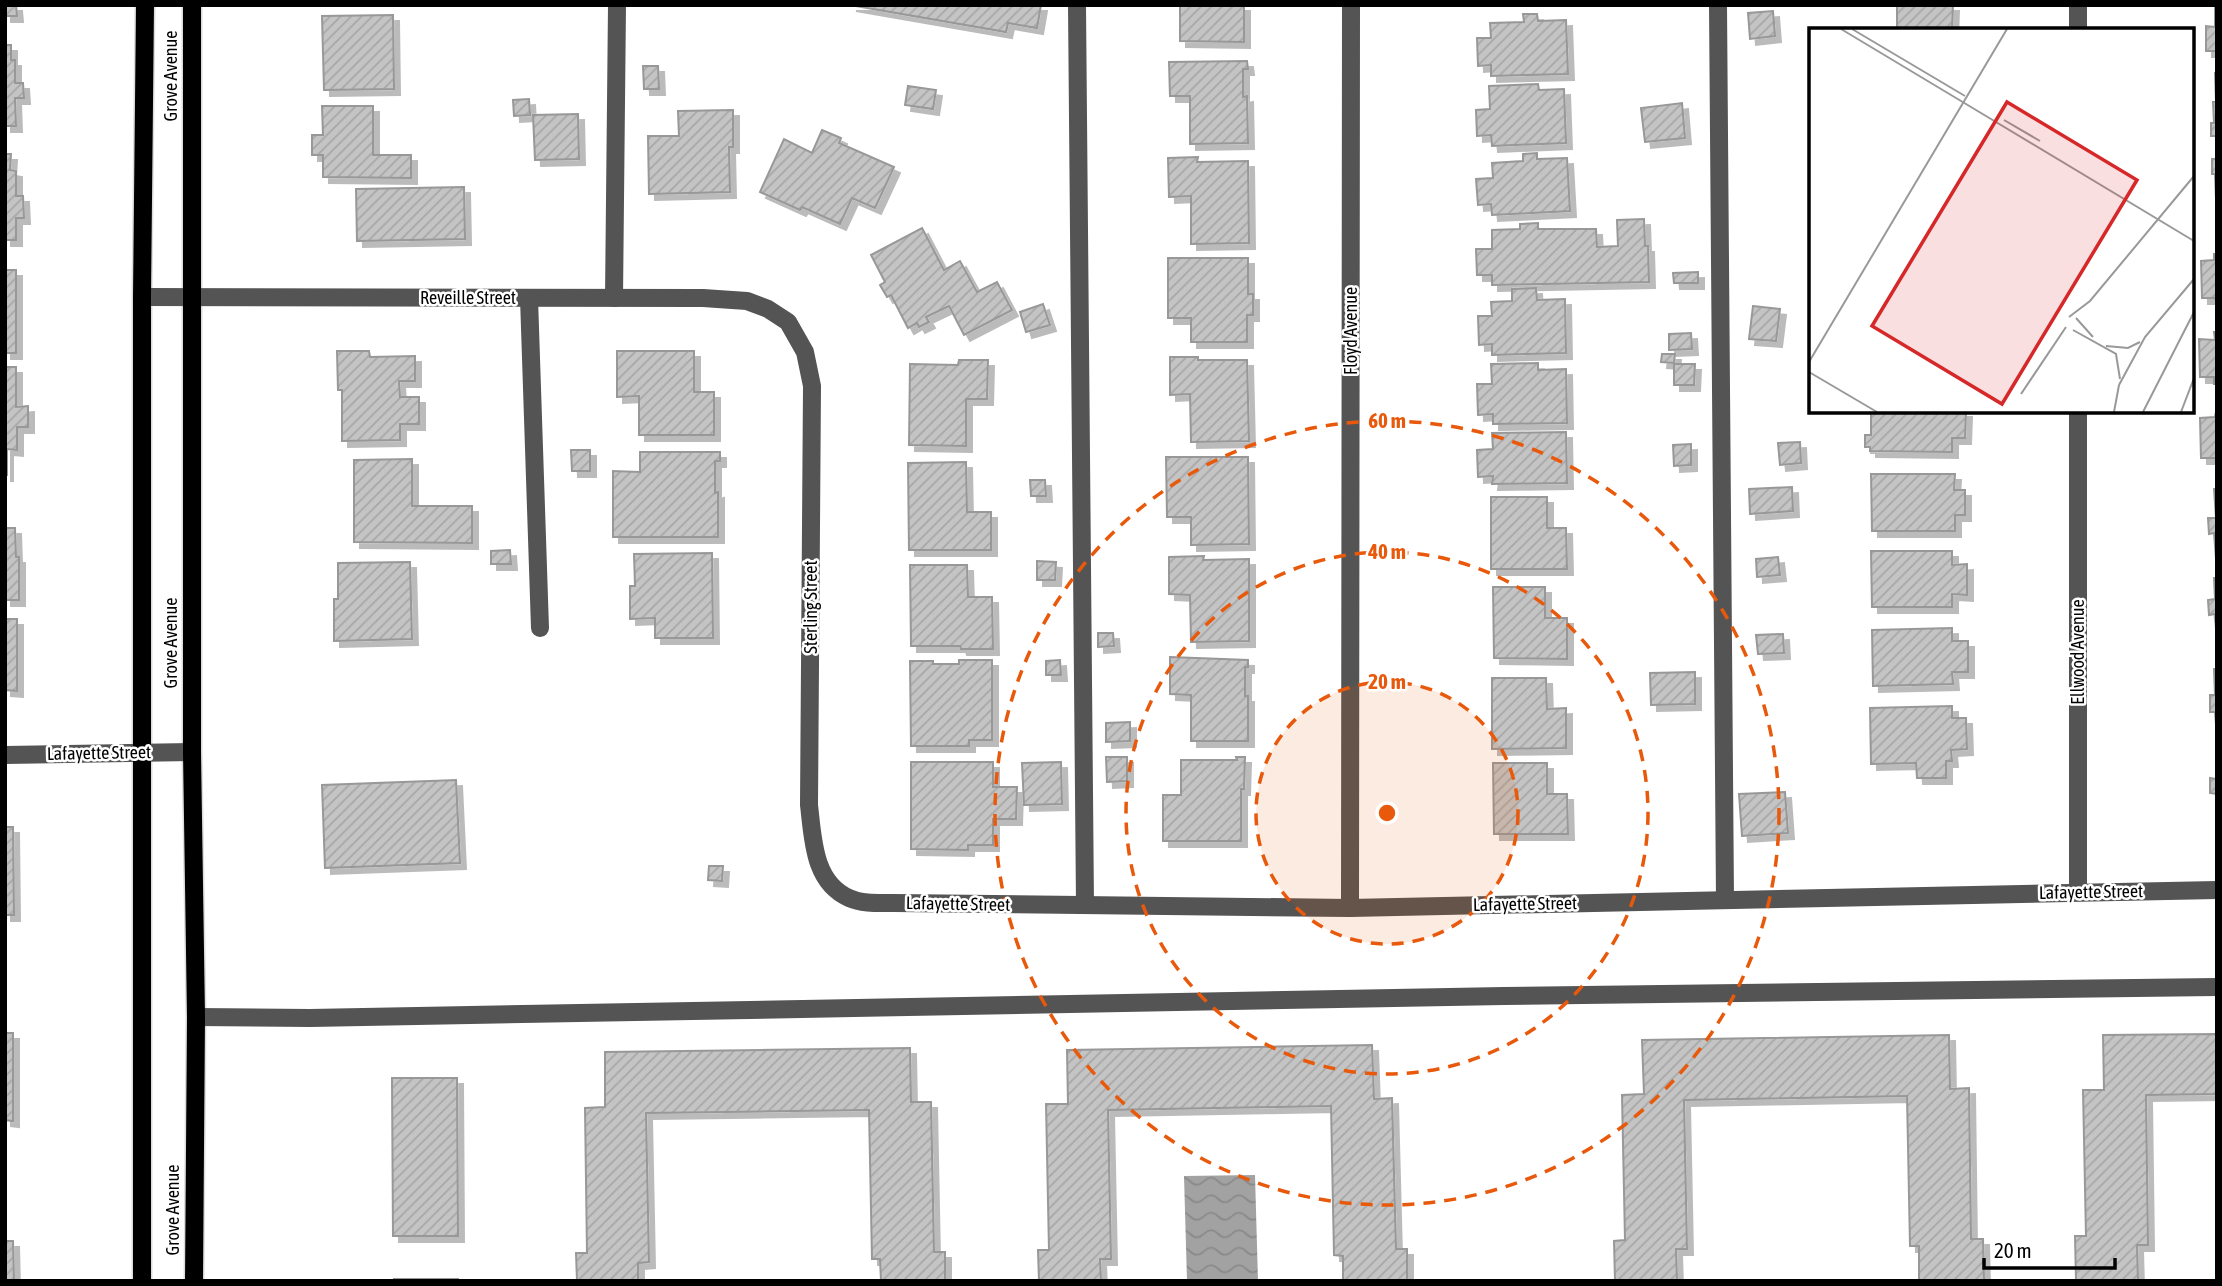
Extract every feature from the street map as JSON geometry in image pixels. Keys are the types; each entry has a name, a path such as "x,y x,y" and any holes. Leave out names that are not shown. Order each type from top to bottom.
{"main road":[{"name":"Grove Avenue","path":"142,1281 142,297 145,5"},
{"name":"Grove Avenue","path":"192,5 192,752 196,1017 194,1281"}],"street":[{"path":"614,298 618,5"},
{"path":"1077,5 1085,905"},
{"name":"Floyd Avenue","path":"1350,908 1351,5"},
{"path":"1718,5 1725,900"},
{"path":"2078,5 2078,28"},
{"name":"Reveille Street","path":"142,297 704,298 747,301 768,309 788,322"},
{"path":"529,298 540,628"},
{"name":"Sterling Street","path":"788,322 805,352 812,386 809,805 814,855 835,890"},
{"name":"Ellwood Avenue","path":"2078,413 2078,892"},
{"name":"Lafayette Street","path":"5,755 192,752"},
{"name":"Lafayette Street","path":"835,890 850,899 865,902 1350,908 2217,890"},
{"path":"196,1017 310,1018 1504,996 2217,987"}],"water":[{"path":"1255,1175 1258,1281 1187,1281 1184,1176"}],"building":[{"path":"5,5 16,5 17,16 5,16"},
{"path":"850,5 1041,5 1037,28 1008,23 1006,32"},
{"path":"1180,5 1244,5 1244,42 1180,41"},
{"path":"1897,5 1953,5 1952,28 1897,28"},
{"path":"2215,5 2217,56 2215,51 2206,51 2206,26 2215,27"},
{"path":"1773,11 1775,36 1750,39 1748,13"},
{"path":"1523,14 1537,14 1538,21 1566,20 1568,74 1491,76 1491,65 1478,66 1477,38 1491,38 1490,23 1524,22"},
{"path":"393,15 394,89 324,90 322,16"},
{"path":"5,45 11,45 11,60 15,60 15,83 23,83 24,98 15,98 16,126 5,126"},
{"path":"1247,61 1248,69 1243,69 1243,97 1247,96 1248,143 1190,144 1190,96 1170,96 1169,62"},
{"path":"643,66 658,66 659,89 644,89"},
{"path":"2217,73 2217,136 2211,136 2211,123 2214,123 2213,102 2216,102"},
{"path":"1538,84 1539,90 1564,89 1566,143 1492,146 1491,135 1477,136 1476,110 1490,109 1489,86"},
{"path":"908,86 936,90 933,109 905,105"},
{"path":"529,99 530,115 514,116 513,100"},
{"path":"1682,103 1685,138 1645,142 1641,108"},
{"path":"322,106 373,106 373,155 411,155 411,178 323,177 323,155 312,155 312,135 323,135"},
{"path":"733,110 733,147 729,147 730,192 649,194 648,136 679,136 678,111"},
{"path":"578,114 579,159 535,160 533,115"},
{"path":"822,130 841,138 839,143 894,167 875,208 852,198 840,224 760,192 784,139 812,153"},
{"path":"1537,153 1537,159 1567,158 1570,211 1492,215 1491,204 1478,205 1476,179 1493,178 1492,163 1523,161 1523,154"},
{"path":"5,154 11,154 10,170 16,171 16,196 23,196 24,218 16,218 16,240 5,240"},
{"path":"1198,157 1197,162 1248,161 1249,243 1191,244 1191,196 1169,197 1168,158"},
{"path":"2212,159 2217,159 2217,226 2215,174 2212,174"},
{"path":"464,187 465,239 357,241 356,189"},
{"path":"1644,219 1649,282 1492,285 1492,275 1477,275 1476,249 1492,249 1492,230 1520,229 1520,224 1538,223 1538,229 1596,229 1597,247 1618,246 1617,220"},
{"path":"922,228 944,270 960,261 977,292 997,282 1012,310 964,335 949,306 926,317 929,322 919,327 917,323 908,328 891,295 887,297 880,285 885,282 871,255"},
{"path":"2214,254 2217,254 2217,307 2215,298 2202,298 2201,261 2214,260"},
{"path":"1168,258 1248,258 1248,294 1253,294 1253,315 1247,315 1247,342 1191,342 1191,318 1168,318"},
{"path":"5,270 16,270 16,353 5,353"},
{"path":"1698,272 1698,283 1674,283 1673,273"},
{"path":"1536,288 1537,300 1565,299 1566,353 1492,355 1492,344 1479,345 1478,316 1492,316 1491,302 1512,301 1512,289"},
{"path":"1043,304 1050,325 1026,332 1020,312"},
{"path":"1753,306 1780,309 1776,341 1749,339"},
{"path":"2214,332 2217,332 2217,384 2214,384 2214,377 2200,377 2199,339 2215,340"},
{"path":"1691,333 1692,349 1669,350 1669,334"},
{"path":"337,351 369,351 370,357 415,356 415,381 399,381 400,397 419,397 419,424 400,424 400,440 342,441 342,390 338,390"},
{"path":"617,351 694,351 694,392 714,392 714,435 639,435 639,396 617,397"},
{"path":"1662,354 1675,354 1674,363 1661,362"},
{"path":"1170,357 1247,360 1249,441 1191,442 1190,394 1170,395"},
{"path":"959,360 988,360 987,399 966,399 966,446 909,445 910,364 958,365"},
{"path":"1538,363 1538,370 1566,369 1567,423 1493,424 1493,414 1478,415 1477,384 1492,384 1491,364"},
{"path":"1674,364 1695,364 1694,385 1674,385"},
{"path":"5,367 16,367 16,407 28,406 28,427 17,427 17,450 7,449 7,475 5,475"},
{"path":"2216,412 2217,464 2216,458 2201,458 2200,418 2215,417"},
{"path":"1871,413 1966,413 1965,438 1952,438 1952,452 1870,451 1870,447 1865,447 1865,435 1871,435"},
{"path":"1566,432 1567,483 1492,484 1493,476 1478,477 1477,450 1493,449 1492,433"},
{"path":"1800,442 1801,463 1780,465 1778,443"},
{"path":"1691,444 1691,465 1674,466 1673,445"},
{"path":"571,450 590,450 590,471 572,471"},
{"path":"640,452 720,452 720,461 715,461 718,537 613,537 613,471 640,472"},
{"path":"1166,457 1248,457 1249,544 1191,545 1191,517 1167,517"},
{"path":"412,459 412,506 472,506 472,543 354,542 354,460"},
{"path":"966,462 967,512 991,512 991,550 909,550 908,463"},
{"path":"1871,474 1955,474 1954,490 1965,490 1965,515 1955,515 1955,531 1872,531"},
{"path":"1030,480 1045,480 1046,496 1031,496"},
{"path":"1792,487 1793,511 1750,514 1749,489"},
{"path":"2214,489 2217,489 2216,559 2214,533 2209,534 2208,518 2216,518"},
{"path":"1491,497 1547,497 1547,528 1566,528 1567,569 1491,569"},
{"path":"5,528 15,528 16,557 19,557 19,600 5,600"},
{"path":"510,550 511,564 491,564 491,551"},
{"path":"1871,551 1952,551 1952,565 1967,564 1967,595 1952,594 1952,607 1872,607"},
{"path":"712,553 713,638 655,638 655,618 630,619 630,586 635,586 634,554"},
{"path":"1204,556 1203,560 1249,559 1249,641 1191,642 1190,595 1169,594 1169,557"},
{"path":"1778,557 1780,575 1757,577 1756,559"},
{"path":"1037,561 1056,562 1055,580 1037,580"},
{"path":"410,562 412,639 334,641 334,599 338,599 338,563"},
{"path":"910,565 967,565 968,597 992,597 993,649 911,646"},
{"path":"2214,578 2217,578 2217,645 2215,614 2209,615 2208,600 2215,599"},
{"path":"1493,587 1545,587 1545,618 1567,618 1567,659 1494,658"},
{"path":"5,619 17,619 17,691 5,690"},
{"path":"1952,628 1952,641 1968,641 1968,672 1952,672 1953,684 1873,686 1872,630"},
{"path":"1098,633 1113,633 1114,646 1098,647"},
{"path":"1783,634 1784,653 1758,654 1756,635"},
{"path":"1170,657 1248,660 1248,667 1245,667 1245,696 1248,696 1248,741 1191,741 1191,695 1170,694"},
{"path":"959,660 992,660 992,740 969,740 969,746 911,746 910,661 959,664"},
{"path":"1060,660 1061,675 1046,675 1046,661"},
{"path":"2214,669 2217,669 2217,737 2215,712 2210,712 2210,695 2215,695"},
{"path":"1695,672 1695,704 1651,705 1650,673"},
{"path":"1492,678 1546,678 1547,709 1566,708 1566,748 1492,749"},
{"path":"1952,706 1952,718 1966,718 1967,749 1951,750 1952,761 1946,761 1946,778 1917,778 1916,763 1871,764 1870,708"},
{"path":"1130,722 1130,741 1106,742 1106,723"},
{"path":"1106,757 1127,757 1127,781 1107,782"},
{"path":"1236,757 1245,757 1244,789 1241,789 1241,841 1163,841 1163,795 1181,795 1181,760 1237,760"},
{"path":"2216,757 2217,794 2210,793 2210,778 2216,779"},
{"path":"911,762 993,762 993,787 1017,787 1016,819 993,819 993,845 968,845 968,850 911,849"},
{"path":"1061,762 1062,804 1024,805 1022,763"},
{"path":"1493,763 1547,763 1547,794 1567,794 1568,834 1494,834"},
{"path":"456,780 460,863 325,868 322,785"},
{"path":"1785,792 1788,833 1742,836 1739,794"},
{"path":"5,827 13,827 14,915 5,915"},
{"path":"709,866 723,866 722,881 708,880"},
{"path":"5,1033 13,1033 13,1121 5,1120"},
{"path":"2217,1034 2217,1094 2146,1095 2148,1245 2137,1245 2138,1281 2076,1281 2075,1236 2086,1236 2083,1090 2104,1090 2103,1035"},
{"path":"1949,1035 1950,1089 1969,1088 1971,1239 1983,1239 1984,1281 1919,1281 1919,1246 1910,1246 1907,1096 1684,1100 1687,1249 1676,1249 1677,1281 1615,1281 1614,1241 1625,1240 1622,1095 1644,1094 1642,1040"},
{"path":"1372,1045 1374,1099 1392,1098 1396,1249 1407,1249 1407,1281 1343,1281 1343,1256 1334,1255 1331,1106 1108,1110 1111,1259 1100,1259 1101,1281 1039,1281 1038,1250 1049,1250 1046,1104 1068,1104 1067,1050"},
{"path":"910,1048 911,1102 931,1102 934,1252 945,1252 945,1281 881,1281 880,1259 872,1259 869,1110 646,1113 649,1262 638,1263 638,1281 577,1281 576,1253 587,1253 585,1108 605,1107 605,1052"},
{"path":"392,1078 457,1078 458,1236 393,1236"},
{"path":"5,1241 13,1241 14,1281 5,1281"},
{"path":"458,1279 458,1281 394,1281"}]}
